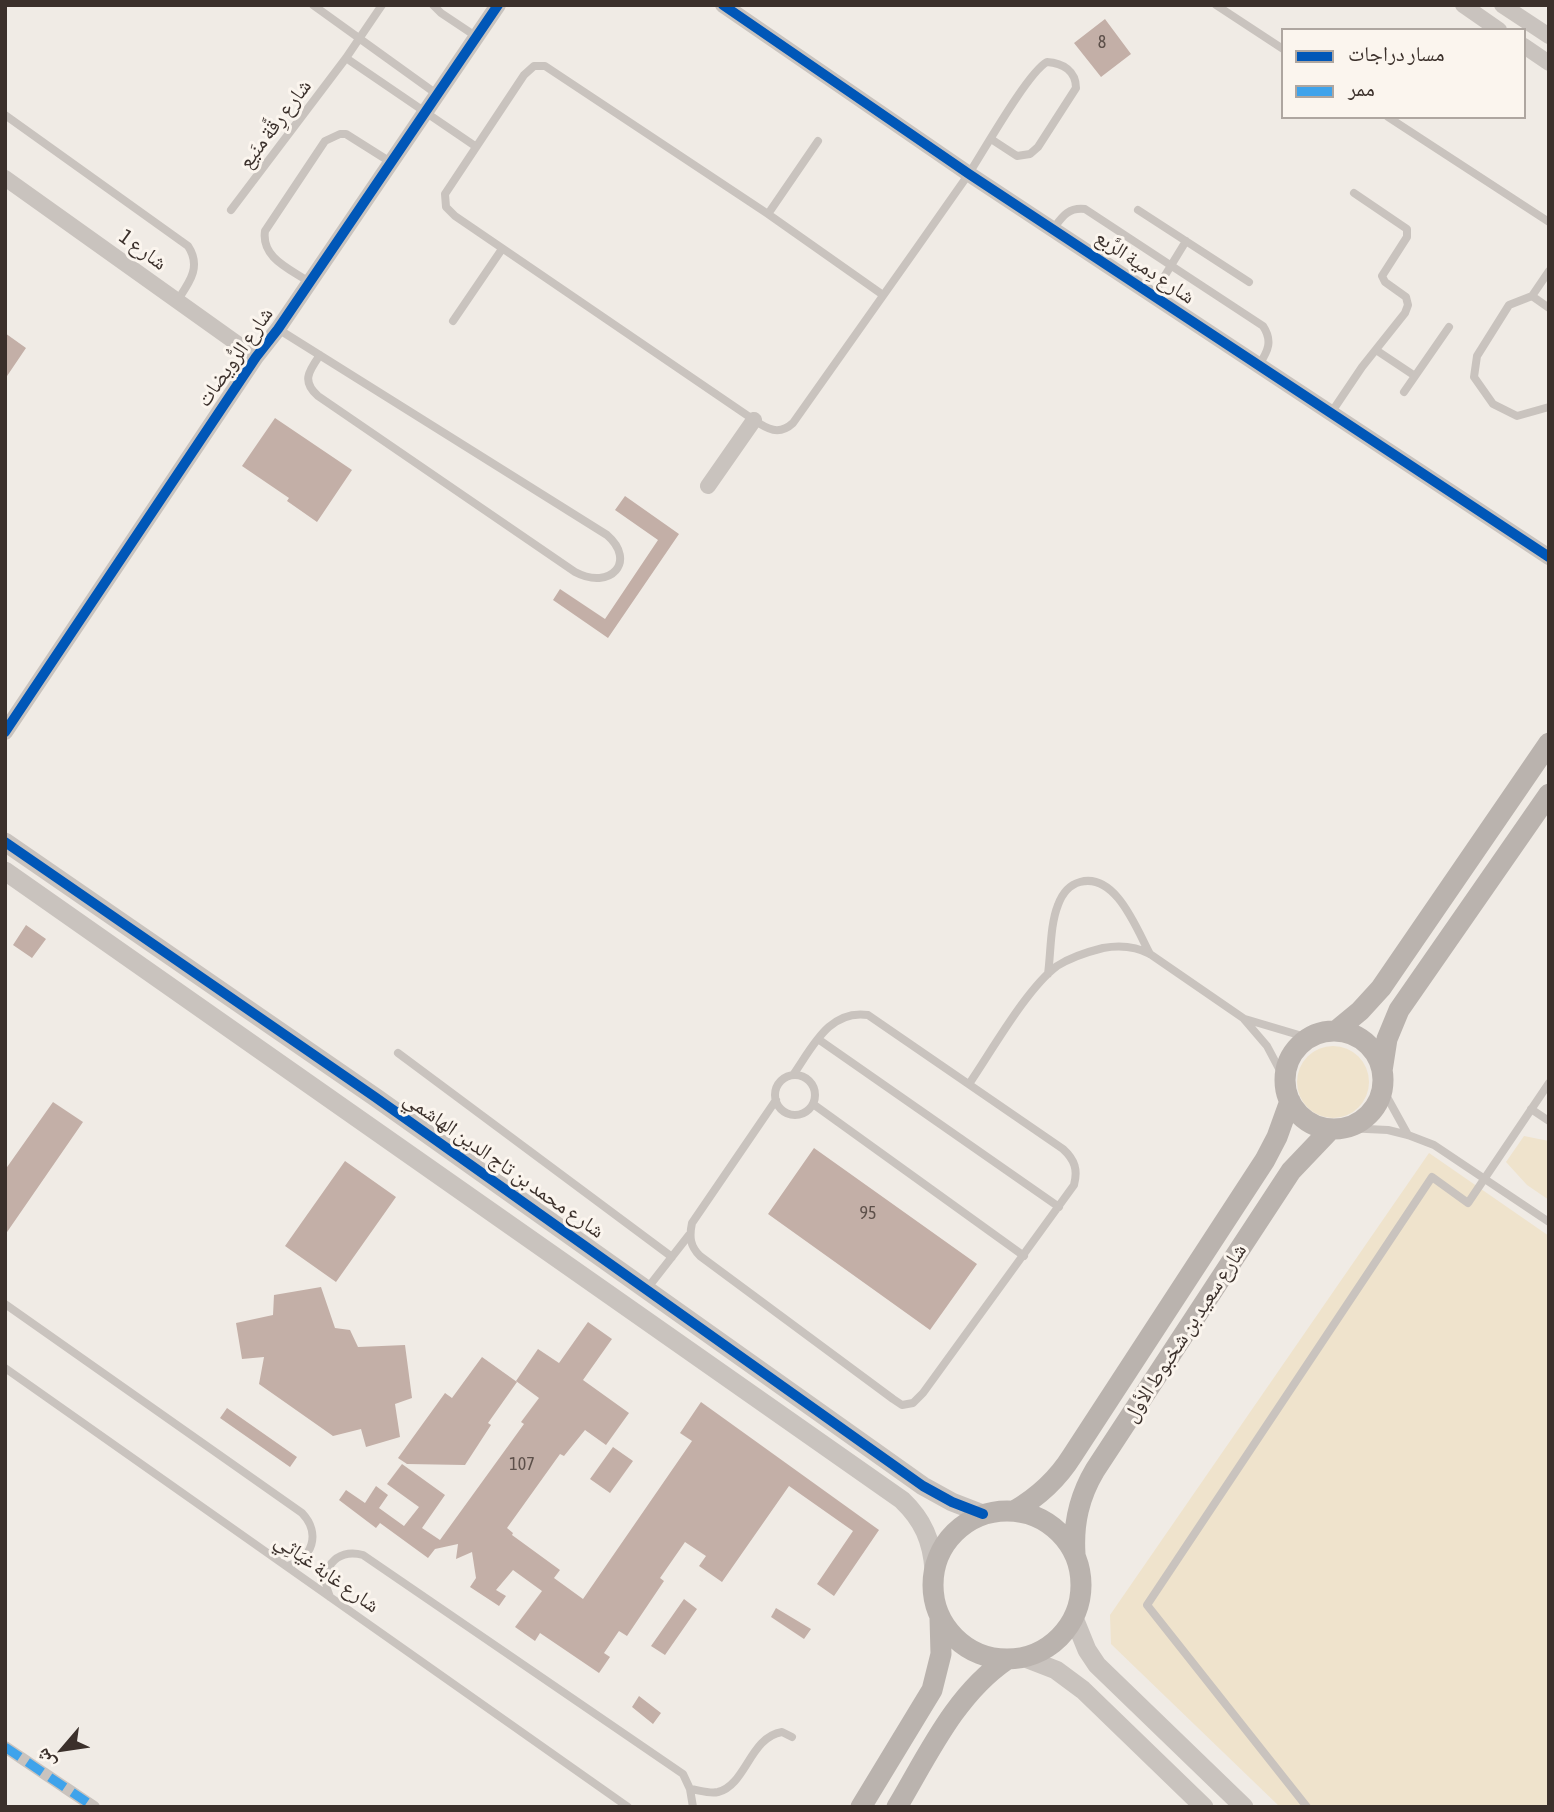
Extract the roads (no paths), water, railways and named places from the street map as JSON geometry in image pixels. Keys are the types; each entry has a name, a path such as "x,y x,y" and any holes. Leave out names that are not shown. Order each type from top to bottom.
{"main road":[{"path":"1336,1030 1360,1011 1381,988 1549,743"},
{"path":"1382,1080 1371,1048 1361,1039 1336,1030 1309,1038 1296,1049 1288,1063 1285,1080 1290,1101 1306,1121 1339,1129 1359,1122 1370,1114 1378,1102 1382,1080 1387,1039 1399,1010 1549,794"},
{"name":"شارع سعيد بن شخبوط الأول","path":"1014,1511 1041,1493 1063,1470 1265,1160 1290,1101"},
{"name":"شارع سعيد بن شخبوط الأول","path":"1075,1554 1075,1519 1095,1470 1291,1171 1339,1129"},
{"path":"897,1807 966,1695 991,1670 1016,1659 1038,1654 1059,1639 1074,1618 1079,1605 1081,1579 1075,1554 1067,1541 1050,1524 1029,1514 1014,1511 983,1514 956,1530 939,1555 934,1570 934,1601 946,1628 966,1647 979,1654 1016,1659"},
{"path":"860,1807 932,1690 942,1654 939,1616"}],"street":[{"name":"شارع الرُّويضات","path":"5,732 256,357 278,329 498,5"},
{"name":"شارع دِمية الرَّبع","path":"723,5 969,174 1548,556"},
{"path":"1463,5 1497,28"},
{"path":"1502,5 1549,36"},
{"path":"1526,47 1549,62"},
{"name":"شارع 1","path":"5,178 256,357"},
{"path":"708,486 754,420"},
{"name":"شارع محمد بن تاج الدين الهاشمي","path":"5,842 375,1097 923,1486 952,1502 983,1514"},
{"name":"شارع محمد بن تاج الدين الهاشمي","path":"5,871 902,1500 914,1511 926,1531 933,1554 934,1570"},
{"path":"1074,1618 1087,1650 1097,1665 1244,1807"},
{"path":"1016,1659 1056,1670 1083,1690 1205,1807"},
{"path":"5,1747 94,1807"}],"lane":[{"path":"313,5 438,95"},
{"name":"شارع رِقَّة منَيع","path":"231,210 346,58 382,5"},
{"path":"433,5 440,13 477,37"},
{"path":"1216,5 1281,48"},
{"path":"346,58 475,146"},
{"path":"883,295 768,214 545,66 534,66 524,75 446,194 446,207 455,216 754,420 776,431 788,428 793,423 969,174 992,139 1042,65 1055,62 1064,65 1071,72 1076,88 1038,147 1030,154 1017,156 992,139"},
{"path":"5,115 188,246 194,259 194,273 177,301"},
{"path":"1391,119 1549,222"},
{"path":"309,282 273,258 264,239 265,231 325,141 346,134 392,163"},
{"path":"768,214 818,141"},
{"path":"1331,413 1407,309 1406,296 1385,282 1382,275 1405,242 1408,233 1404,225 1354,193"},
{"path":"1053,229 1066,213 1078,208 1084,209 1172,264 1264,326 1269,346 1259,365"},
{"path":"1138,210 1249,282"},
{"path":"1153,295 1186,241"},
{"path":"453,321 502,249"},
{"path":"1549,271 1532,296 1509,305 1477,356 1474,377 1493,404 1517,416 1549,407"},
{"path":"1532,296 1549,309"},
{"path":"1404,392 1449,327"},
{"path":"278,329 320,355 607,535 617,545 620,563 616,570 610,576 596,579 575,572 318,396 307,378 320,355"},
{"path":"1376,350 1415,376"},
{"path":"1048,974 1058,905 1066,890 1079,882 1098,883 1116,895 1150,954"},
{"path":"969,1084 1032,992 1048,974 1070,959 1108,947 1126,946 1140,948 1150,954 1242,1018 1267,1046 1285,1080"},
{"path":"689,1235 691,1245 700,1256 902,1405 918,1399 1074,1185 1076,1166 1070,1156 868,1015 850,1015 830,1024 793,1075"},
{"path":"1242,1018 1309,1038"},
{"path":"818,1039 1059,1207"},
{"path":"398,1053 672,1257"},
{"path":"646,1290 689,1235 699,1211 776,1100 777,1087 786,1077 793,1075 805,1078 815,1092 813,1104 805,1112 795,1115 783,1111 776,1100"},
{"path":"1382,1080 1408,1135"},
{"path":"1307,1807 1147,1605 1432,1177 1468,1203 1549,1083"},
{"path":"813,1104 1024,1256"},
{"path":"1531,1109 1549,1121"},
{"path":"1339,1129 1378,1129 1408,1135 1434,1145 1549,1222"},
{"path":"5,1304 302,1513 311,1526 313,1541 307,1555 295,1564 287,1566"},
{"name":"شارع غابة غيَاثِي","path":"5,1368 628,1807"},
{"path":"330,1597 325,1580 331,1563 346,1553 363,1555 677,1769 683,1774 690,1789 693,1807"},
{"path":"690,1789 709,1792 722,1790 772,1734 782,1731 792,1737"}]}
